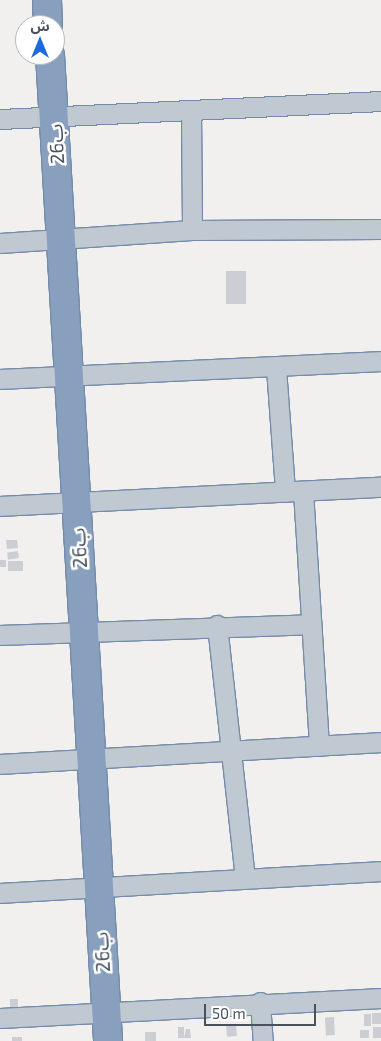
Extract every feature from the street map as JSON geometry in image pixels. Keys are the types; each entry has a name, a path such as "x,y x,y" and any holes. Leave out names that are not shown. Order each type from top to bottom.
{"highway":[{"path":"47,0 48,15"},
{"name":"26ب","path":"51,65 108,1041"}],"street":[{"path":"0,119 381,101"},
{"path":"191,111 192,230"},
{"path":"0,243 192,230 381,229"},
{"path":"0,379 68,374 276,368 381,361"},
{"path":"276,368 294,491 319,745"},
{"path":"0,506 76,499 381,488"},
{"path":"0,635 84,629 308,624"},
{"path":"217,625 229,751 245,878"},
{"path":"0,764 91,757 381,742"},
{"path":"0,893 381,871"},
{"path":"0,1018 260,1002 381,998"},
{"path":"260,1002 263,1041"}],"building":[{"path":"226,271 246,271 246,304 226,304"},
{"path":"6,540 17,540 18,548 7,549"},
{"path":"18,551 19,558 8,559 7,553"},
{"path":"0,560 6,560 6,567 0,567"},
{"path":"8,561 23,561 23,571 8,571"},
{"path":"10,999 18,999 18,1015 10,1015"},
{"path":"372,1013 381,1013 381,1024 372,1024"},
{"path":"364,1014 371,1014 371,1026 364,1026"},
{"path":"325,1017 334,1017 335,1035 326,1035"},
{"path":"236,1025 237,1036 227,1037 226,1026"},
{"path":"178,1027 184,1027 184,1038 178,1038"},
{"path":"373,1027 381,1027 381,1038 373,1038"},
{"path":"186,1029 190,1029 191,1038 184,1038"},
{"path":"360,1030 369,1030 369,1038 360,1038"},
{"path":"145,1032 156,1032 156,1041 145,1041"},
{"path":"12,1037 22,1037 22,1041 12,1041"}]}
